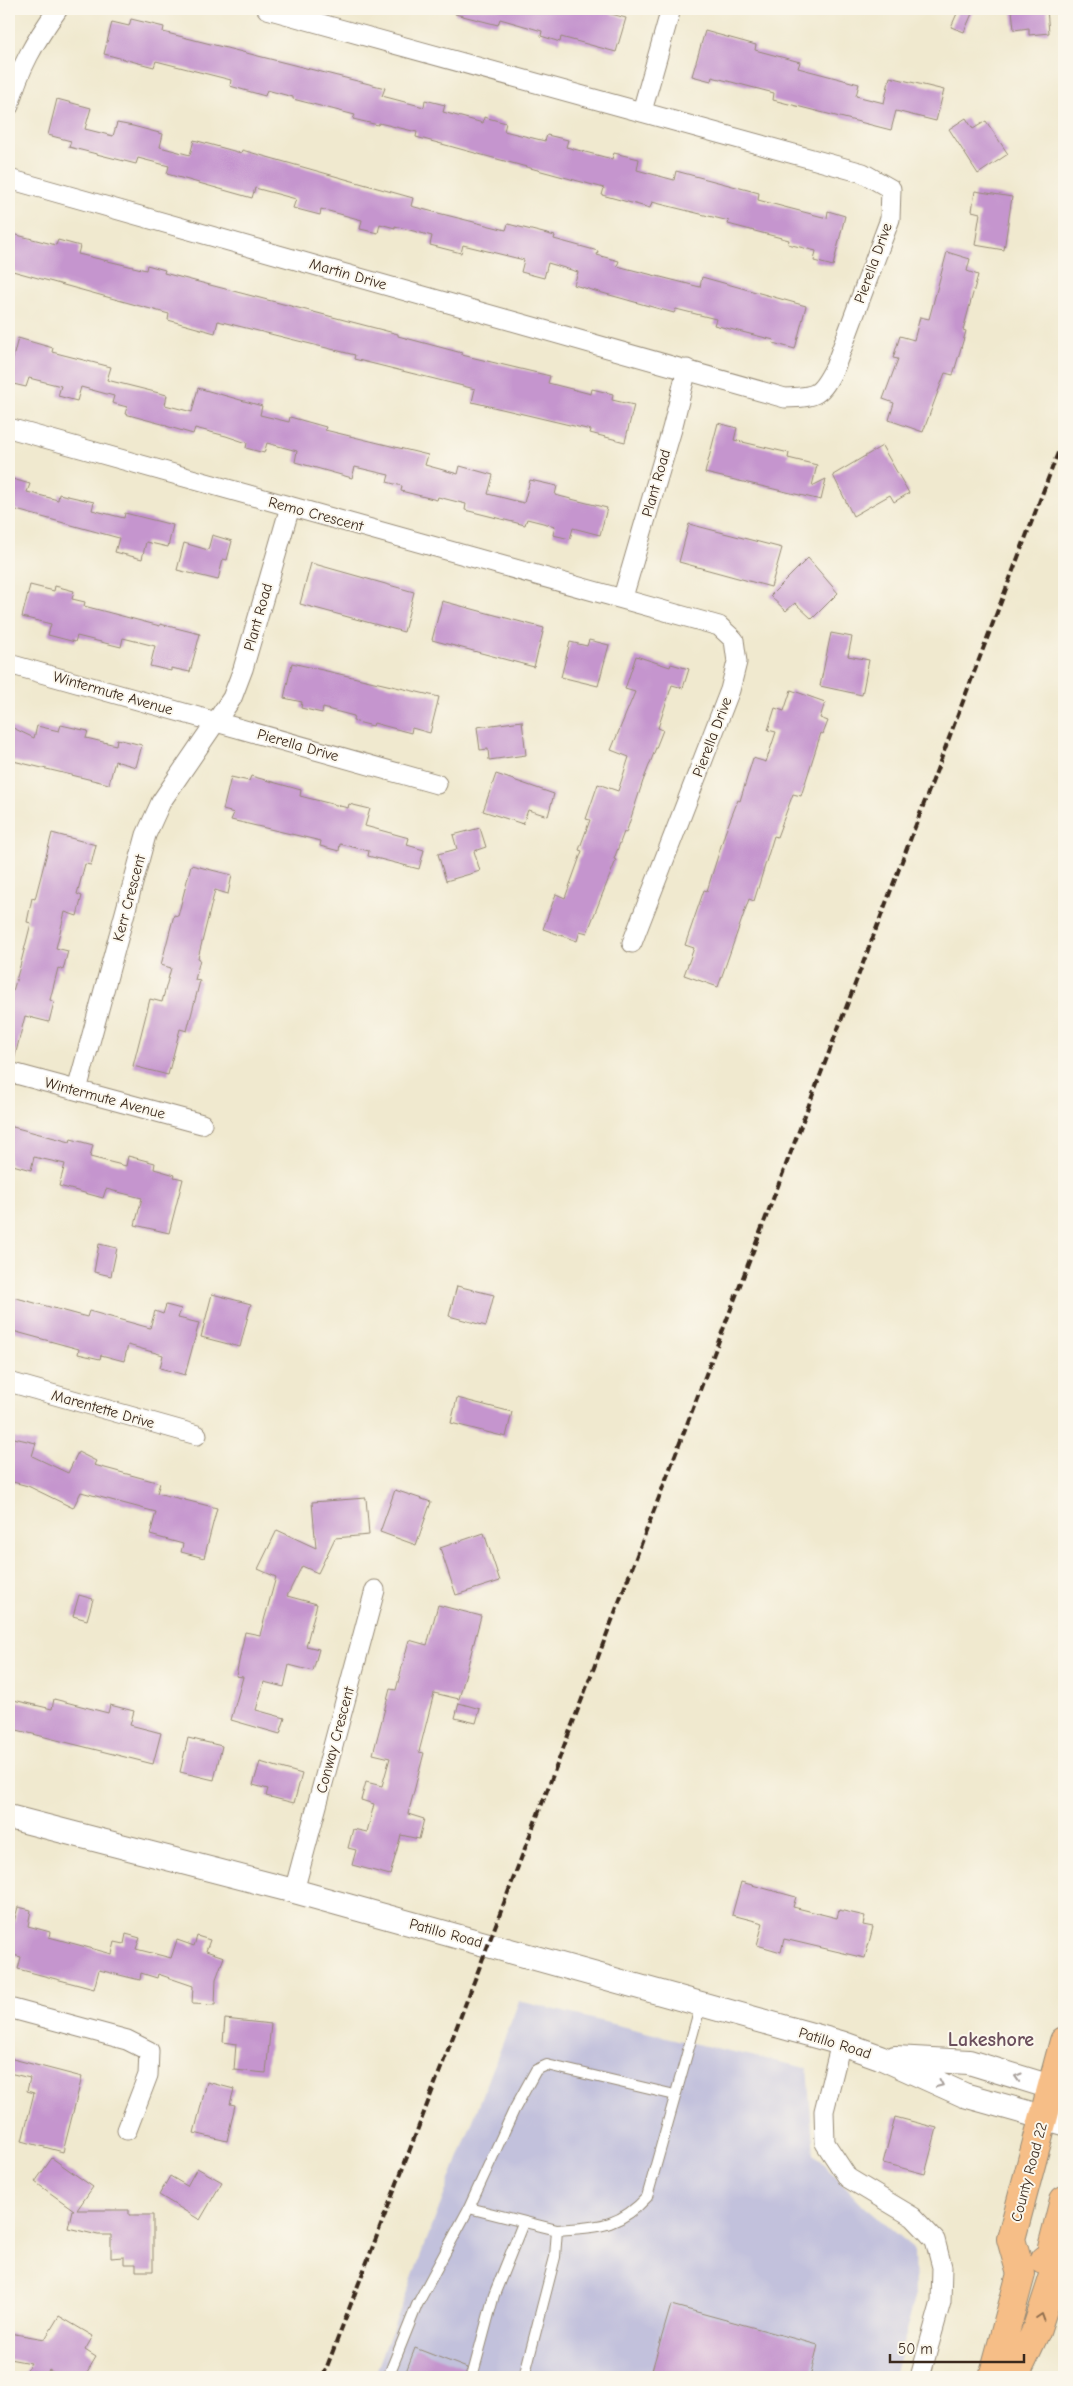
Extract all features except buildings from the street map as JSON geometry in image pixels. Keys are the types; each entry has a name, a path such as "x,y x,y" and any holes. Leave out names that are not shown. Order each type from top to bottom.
{"main road":[{"name":"County Road 22","path":"1021,2274 1011,2239 1054,2120 1064,2041"},
{"path":"993,2377 1021,2274 1050,2256 1064,2200"},
{"path":"1014,2377 1036,2331 1064,2245"}],"street":[{"path":"9,106 15,84 33,44 58,9"},
{"path":"267,9 642,111 671,9"},
{"name":"Pierella Drive","path":"642,111 863,173 891,189 890,219 835,367 825,387 810,398 785,398 687,369"},
{"name":"Martin Drive","path":"9,178 687,369"},
{"name":"Plant Road","path":"623,597 672,430 687,369"},
{"name":"Remo Crescent","path":"9,428 290,507 623,597"},
{"name":"Plant Road","path":"217,722 232,698 243,669 290,507"},
{"name":"Pierella Drive","path":"623,597 719,626 734,640 737,662 730,690 632,943"},
{"name":"Wintermute Avenue","path":"9,664 217,722"},
{"name":"Pierella Drive","path":"217,722 437,784"},
{"name":"Kerr Crescent","path":"77,1090 146,835 160,802 217,722"},
{"name":"Wintermute Avenue","path":"9,1072 202,1124"},
{"name":"Marentette Drive","path":"9,1382 197,1435"},
{"name":"Conway Crescent","path":"294,1891 375,1590"},
{"name":"Patillo Road","path":"9,1818 294,1891 841,2043 880,2057 964,2095 1054,2120"},
{"path":"9,2008 127,2040 149,2051 148,2075 126,2130"},
{"path":"841,2043 824,2111 825,2144 848,2178 913,2217 935,2240 942,2267 941,2302 920,2377"},
{"name":"Patillo Road","path":"880,2057 969,2062 1058,2089"}],"lane":[{"path":"469,2208 523,2223 558,2230 604,2226 633,2212 647,2196 701,2004"},
{"path":"388,2377 417,2305 469,2208 514,2110 536,2070 547,2065 675,2095"},
{"path":"472,2377 494,2295 523,2223"},
{"path":"524,2377 554,2258 558,2230"}],"shaded area":[{"path":"519,2001 678,2040 807,2068 814,2154 863,2206 914,2249 915,2297 894,2377 374,2377"}],"railway":[{"path":"323,2377 1064,437"}],"district":[{"name":"Lakeshore","path":"991,2039"}]}
